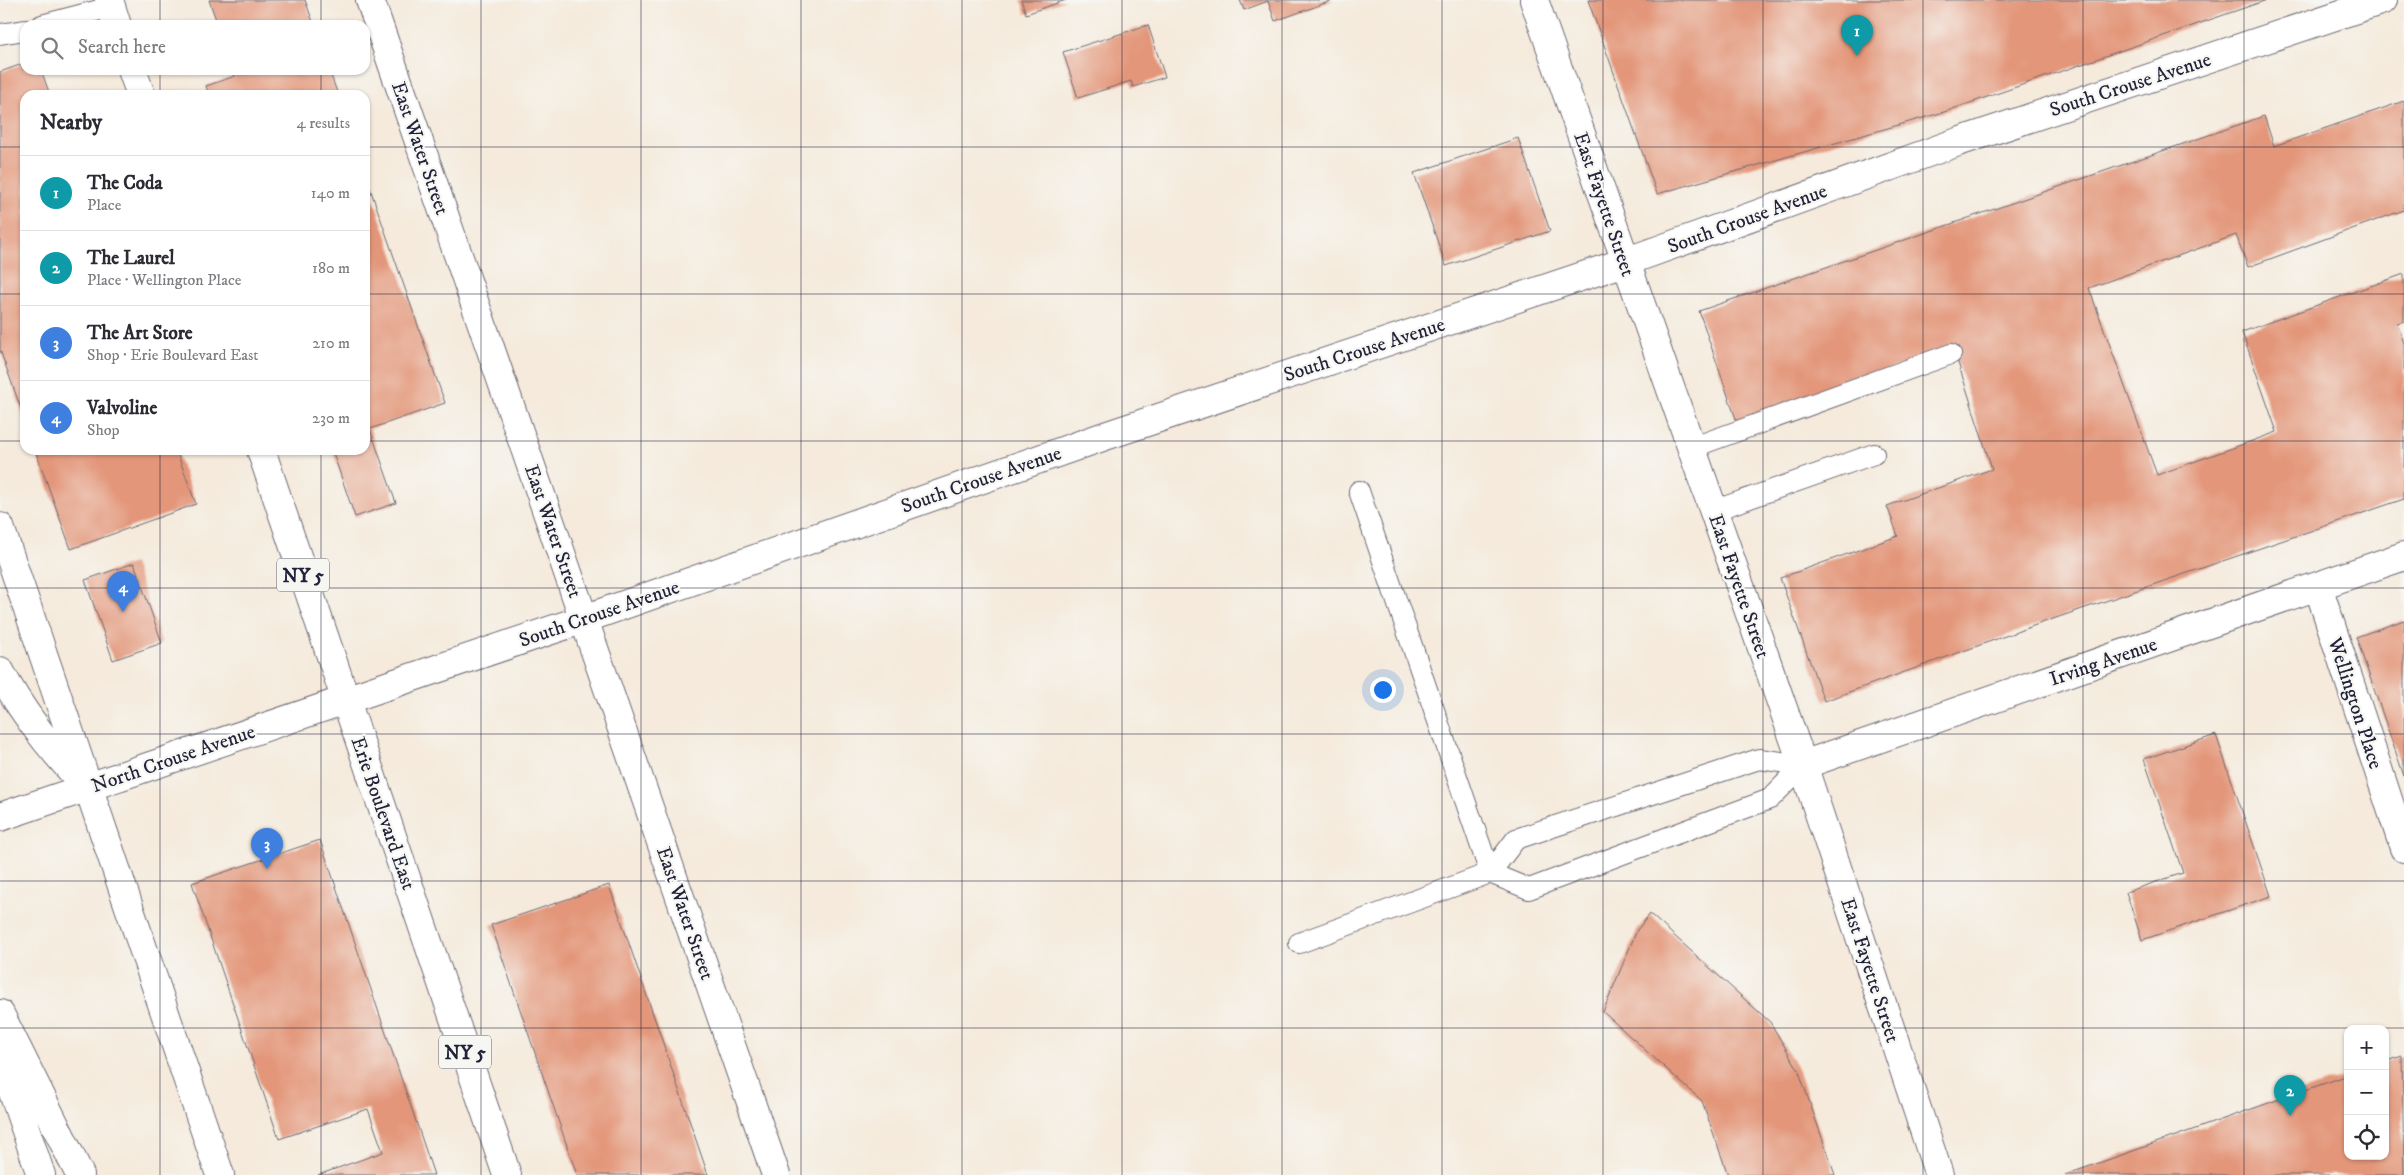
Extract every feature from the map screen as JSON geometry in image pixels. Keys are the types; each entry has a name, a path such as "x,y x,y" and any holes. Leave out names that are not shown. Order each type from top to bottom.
{"main road":[{"name":"East Water Street","path":"370,0 776,1175"},
{"name":"East Fayette Street","path":"1534,0 1803,765 1939,1175"},
{"name":"South Crouse Avenue","path":"346,700 584,619 1105,436 1625,262 1958,142 2383,0"},
{"path":"134,75 139,90"},
{"name":"Erie Boulevard East","path":"263,455 507,1175"},
{"path":"0,527 87,788 220,1175"},
{"name":"Irving Avenue","path":"1803,765 2404,556"},
{"name":"Wellington Place","path":"2318,586 2404,848"},
{"path":"0,671 33,726 59,759 87,788"},
{"name":"North Crouse Avenue","path":"0,818 346,700"},
{"path":"0,1014 80,1175"},
{"path":"0,1054 41,1175"}],"lane":[{"path":"67,20 112,11"},
{"path":"0,34 20,31"},
{"path":"1691,448 1951,354"},
{"path":"1713,511 1874,454"},
{"path":"1360,491 1490,873 1529,889 1770,799 1803,765"},
{"path":"1299,943 1490,873 1516,839 1758,759 1803,765"}],"building":[{"path":"209,0 305,0 312,20 216,20"},
{"path":"1021,0 1066,0 1026,14"},
{"path":"1240,0 1334,0 1275,21 1268,1 1244,10"},
{"path":"1588,0 2267,0 1944,112 1657,194"},
{"path":"1148,25 1165,77 1133,87 1131,81 1078,98 1063,52"},
{"path":"20,65 20,75 43,75 48,90 20,90 20,406 0,350 0,72"},
{"path":"331,75 336,90 207,90 206,86 235,76"},
{"path":"2404,101 2404,210 2248,267 2236,235 2089,288 2157,475 2277,432 2242,332 2404,274 2404,321 2397,323 2404,343 2404,499 2047,621 1824,701 1780,578 1898,536 1887,506 1992,469 1953,347 1737,422 1699,311 2264,116 2274,146"},
{"path":"1518,138 1550,231 1446,266 1414,173"},
{"path":"370,188 445,403 370,429"},
{"path":"370,429 396,503 355,517 334,455 370,455"},
{"path":"37,455 178,455 196,504 71,549"},
{"path":"134,563 162,643 113,660 85,580"},
{"path":"2404,620 2404,776 2356,637"},
{"path":"2216,735 2271,896 2142,940 2126,892 2183,873 2144,759"},
{"path":"320,840 434,1175 318,1175 383,1152 368,1109 279,1139 192,883"},
{"path":"609,885 708,1175 577,1175 491,925"},
{"path":"1650,914 1770,1022 1798,1069 1835,1175 1728,1175 1702,1101 1603,1012 1637,930"},
{"path":"2402,1056 2404,1175 2065,1175 2344,1076 2344,1160 2389,1160 2389,1061"}],"place":[{"name":"The Coda","path":"1857,56"},
{"name":"Valvoline","path":"123,612"},
{"name":"The Art Store","path":"267,869"},
{"name":"The Laurel","path":"2290,1116"}]}
